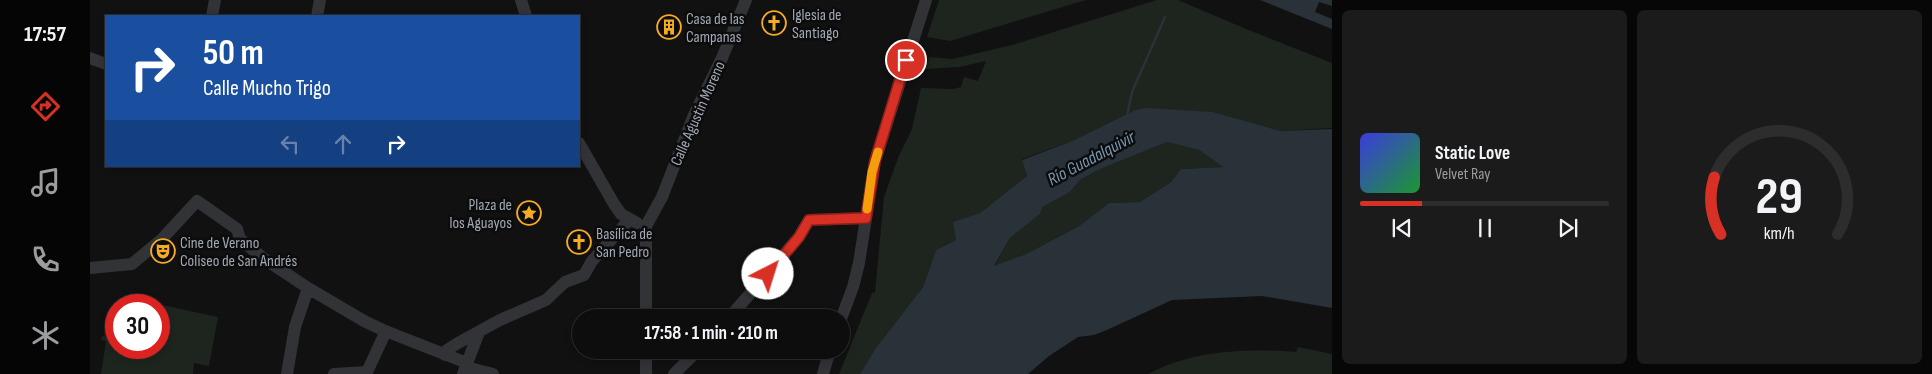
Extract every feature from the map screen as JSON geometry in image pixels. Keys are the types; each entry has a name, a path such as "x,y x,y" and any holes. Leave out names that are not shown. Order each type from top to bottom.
{"street":[{"path":"212,15 215,0"},
{"path":"317,15 320,0"},
{"path":"521,0 526,15"},
{"name":"Calle Agustín Moreno","path":"646,226 662,197 694,115 722,58 746,0"},
{"path":"845,309 860,263 875,161 926,0"},
{"path":"90,58 105,64"},
{"path":"580,146 621,214 629,220 646,226 646,309"},
{"path":"90,268 132,264 162,239 197,201 237,229 240,238 264,258 308,288 364,321 386,332 445,355 465,368 493,374"},
{"path":"737,309 799,237 809,220 866,218"},
{"path":"445,355 447,350 500,320 546,300 565,282 584,275 592,261 629,220"},
{"path":"287,374 295,327 308,288"},
{"path":"334,374 364,373 369,368 386,332"},
{"path":"465,368 479,332"},
{"path":"646,359 646,374"},
{"path":"674,374 689,359"},
{"path":"823,374 827,359"}],"shaded area":[{"path":"939,0 1086,0 950,41 927,37"},
{"path":"1157,0 1178,0 1332,63 1332,128 1281,131 1213,112 1133,111 1072,141 1022,159 1027,176 980,213 954,222 956,240 936,250 923,287 875,349 860,374 839,374 845,359 850,359 850,347 872,293 875,292 884,197 898,158 912,129 921,88 953,89 961,87 964,77 978,81 986,61 959,67 925,69 929,57 952,59 1012,45"},
{"path":"1167,142 1199,150 1223,167 1181,169 1171,182 1140,202 1109,203 1079,226 1026,254 994,267 1010,238 1040,214 1041,207 1070,192 1080,180 1098,170"},
{"path":"170,307 218,317 209,366 194,363 193,374 101,374 105,348 105,359 170,359"},
{"path":"105,333 105,341 101,340 102,336 104,336"},
{"path":"1298,347 1332,354 1332,374 1148,374 1165,366 1201,355 1258,350 1296,352"}],"water":[{"path":"1260,0 1332,0 1332,6 1319,2 1315,12 1332,19 1332,29"},
{"name":"Río Guadalquivir","path":"1145,108 1213,112 1281,131 1332,129 1332,308 1262,296 1172,300 1094,335 1078,337 1049,356 1028,374 860,374 875,349 923,287 936,250 956,240 953,222 980,213 1027,176 1022,160 1072,141 1133,111","holes":["1167,142 1199,150 1223,167 1181,169 1171,182 1140,202 1109,203 1079,226 1026,254 994,266 1010,238 1040,214 1042,207 1070,192 1080,180 1098,170"]}],"waterway":[{"path":"1127,116 1132,92 1165,17"}],"slow traffic":[{"path":"867,209 872,172 878,152"}],"place":[{"name":"Iglesia de Santiago","path":"774,23"},
{"name":"Casa de las Campanas","path":"669,27"},
{"name":"Plaza de los Aguayos","path":"529,213"},
{"name":"Basílica de San Pedro","path":"579,242"},
{"name":"Cine de Verano Coliseo de San Andrés","path":"163,251"}],"route":[{"path":"768,274 799,237 809,220 866,218 872,172 906,60"}]}
